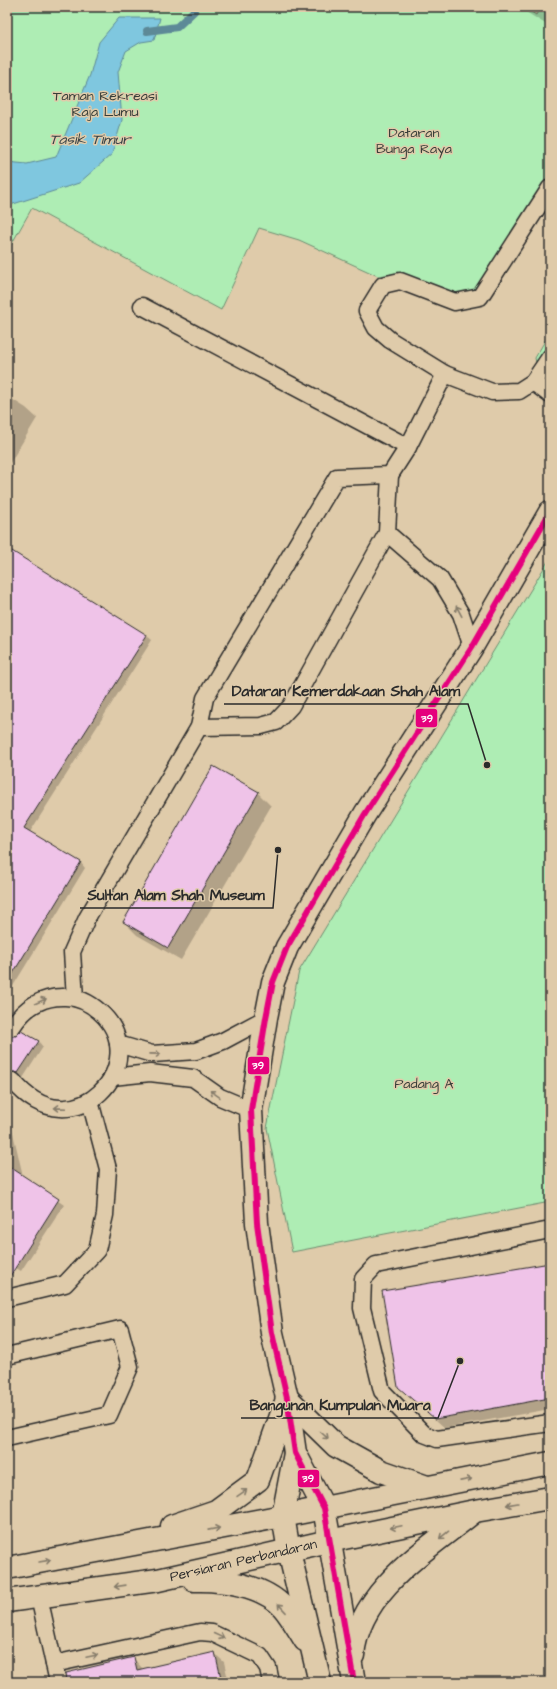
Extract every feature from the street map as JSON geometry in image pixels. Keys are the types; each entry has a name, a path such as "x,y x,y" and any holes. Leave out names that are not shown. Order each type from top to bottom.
{"main road":[{"path":"320,1682 288,1551 283,1516 295,1453 287,1398 272,1333 257,1223 250,1110 273,982 287,947 365,814 472,647 550,512"},
{"path":"287,1398 322,1434 336,1446 381,1471 428,1487"},
{"path":"103,1551 216,1511 254,1484 258,1480 287,1398"},
{"path":"295,1453 324,1508 352,1676"},
{"path":"7,1568 103,1551 550,1463"},
{"name":"Persiaran Perbandaran","path":"7,1601 158,1580 329,1541 475,1511 550,1498"},
{"path":"352,1676 354,1639 365,1616 384,1587 408,1564 475,1511"},
{"path":"158,1580 213,1579 244,1586 269,1596 282,1606 313,1650"}],"lane":[{"path":"550,188 480,297 455,302 400,281 383,285 367,311 376,328 390,340 445,374 492,392 519,391 532,382 550,357"},
{"path":"142,306 408,447"},
{"path":"199,727 237,728 261,726 276,722 291,706 387,533 390,475 408,447 445,374"},
{"path":"532,382 550,395"},
{"path":"75,998 72,952 87,918 199,727 205,698 337,477 390,475"},
{"path":"387,533 440,579 461,614 472,647"},
{"path":"12,1027 23,1012 38,1001 56,997 75,998 95,1008 104,1015 115,1034 118,1044 118,1061 112,1077 103,1091 90,1102 69,1108 48,1107 34,1101 23,1092 14,1081"},
{"path":"118,1044 152,1054 196,1051 222,1041 266,1018"},
{"path":"112,1077 150,1073 193,1078 220,1097 250,1110"},
{"path":"7,1298 65,1284 97,1250 105,1215 108,1169 90,1102"},
{"path":"550,1230 376,1266 363,1279 362,1308 382,1391 424,1434 437,1439 550,1423"},
{"path":"7,1356 120,1329 130,1367 109,1415 7,1438"},
{"path":"39,1597 58,1682"},
{"path":"54,1664 200,1632 212,1634 260,1656 268,1668 271,1682"}],"green space":[{"name":"Dataran Bunga Raya","path":"7,7 523,7 536,15 541,7 550,7 550,180 476,292 455,296 401,273 378,276 299,240 259,228 221,310 32,208 7,252"},
{"path":"550,332 550,378 539,377 535,358"},
{"name":"Padang A","path":"550,558 550,1202 292,1252 267,1128 299,971"}],"water":[{"name":"Tasik Timur","path":"119,18 160,18 154,40 141,42 126,51 118,72 122,120 112,154 79,183 7,206 7,162 27,164 56,157 90,75 99,42"}],"building":[{"path":"7,548 147,635 24,828 81,862 7,983"},
{"path":"213,766 259,792 168,948 123,922"},
{"path":"21,1031 39,1041 18,1073 14,1072 7,1074 7,1035 16,1036"},
{"path":"7,1165 59,1199 7,1281"},
{"path":"550,1263 550,1398 435,1419 398,1387 382,1291"},
{"path":"215,1652 222,1682 67,1682 66,1673 134,1657 137,1670"}],"waterway":[{"path":"147,31 177,27 194,11"}],"transit line":[{"name":"39","path":"354,1682 324,1508 295,1453 287,1398 272,1333 257,1223 251,1110 266,1018 273,982 287,947 365,814 472,647 550,512"}],"place":[{"name":"Dataran Kemerdakaan Shah Alam","path":"487,765"},
{"name":"Sultan Alam Shah Museum","path":"278,850"},
{"name":"Bangunan Kumpulan Muara","path":"460,1361"}],"park label":[{"name":"Taman Rekreasi Raja Lumu","path":"105,104"}]}
